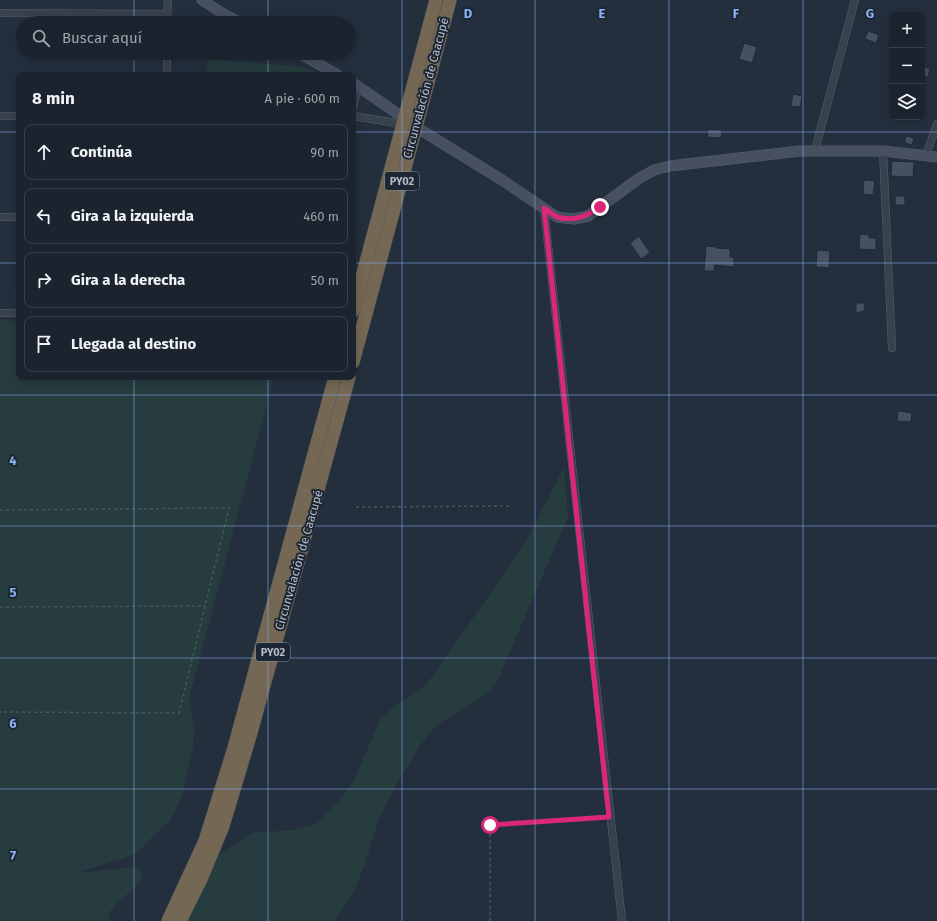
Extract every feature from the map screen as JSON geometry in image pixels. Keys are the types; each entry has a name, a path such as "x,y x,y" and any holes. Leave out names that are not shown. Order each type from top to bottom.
{"highway":[{"name":"Circunvalación de Caacupé","path":"356,300 436,0"},
{"name":"Circunvalación de Caacupé","path":"356,351 450,0"},
{"name":"Circunvalación de Caacupé","path":"168,921 205,841 234,748 334,380"},
{"name":"Circunvalación de Caacupé","path":"180,921 201,879 223,826 250,736 348,380"}],"street":[{"path":"0,14 168,14 168,0"},
{"path":"202,0 228,16"},
{"path":"815,150 855,0"},
{"path":"167,60 167,72"},
{"path":"311,60 333,72"},
{"path":"356,85 403,121"},
{"path":"0,116 16,116"},
{"path":"356,116 403,121"},
{"path":"926,155 937,124"},
{"path":"416,127 557,217 574,219 588,216 638,179 654,170 670,166 785,152 815,150 883,151 937,157"},
{"path":"883,151 892,348"},
{"path":"544,208 609,817 622,921"},
{"path":"0,217 16,217"},
{"path":"0,313 16,313"}],"path":[{"path":"356,507 509,506"},
{"path":"0,510 229,508 179,713 0,712"},
{"path":"0,607 205,606"},
{"path":"490,921 490,825 609,817"}],"green space":[{"path":"209,60 222,60 297,66 315,72 206,72"},
{"path":"16,277 16,302 15,302"},
{"path":"0,320 16,321 16,380 273,380 189,699 194,729 193,748 182,796 170,821 139,851 125,858 76,873 135,867 142,872 142,881 116,904 108,914 110,921 0,921"},
{"path":"564,467 568,517 496,684 489,692 437,725 422,743 398,782 378,821 365,864 354,892 336,919 334,921 161,921 176,913 205,863 252,833 294,830 316,824 341,798 353,782 381,718 395,706 424,687 437,670 524,545"}],"building":[{"path":"868,31 879,35 876,43 865,39"},
{"path":"744,43 757,47 752,63 739,59"},
{"path":"925,67 930,69 928,77 925,76"},
{"path":"793,94 802,96 800,107 791,106"},
{"path":"708,129 722,130 721,138 707,137"},
{"path":"906,136 914,138 912,145 905,143"},
{"path":"892,161 914,162 913,177 891,176"},
{"path":"864,180 875,181 873,195 863,194"},
{"path":"895,196 905,196 905,205 895,205"},
{"path":"860,234 869,235 869,238 876,238 876,250 859,249"},
{"path":"639,236 650,253 641,259 630,243"},
{"path":"706,246 730,249 730,257 734,257 734,267 715,265 714,271 704,271"},
{"path":"817,250 830,251 829,268 816,267"},
{"path":"856,303 865,303 864,311 856,313"},
{"path":"898,411 912,413 911,422 897,421"}],"route":[{"path":"490,825 609,817 544,208 557,217 574,219 588,216 600,207"}]}
